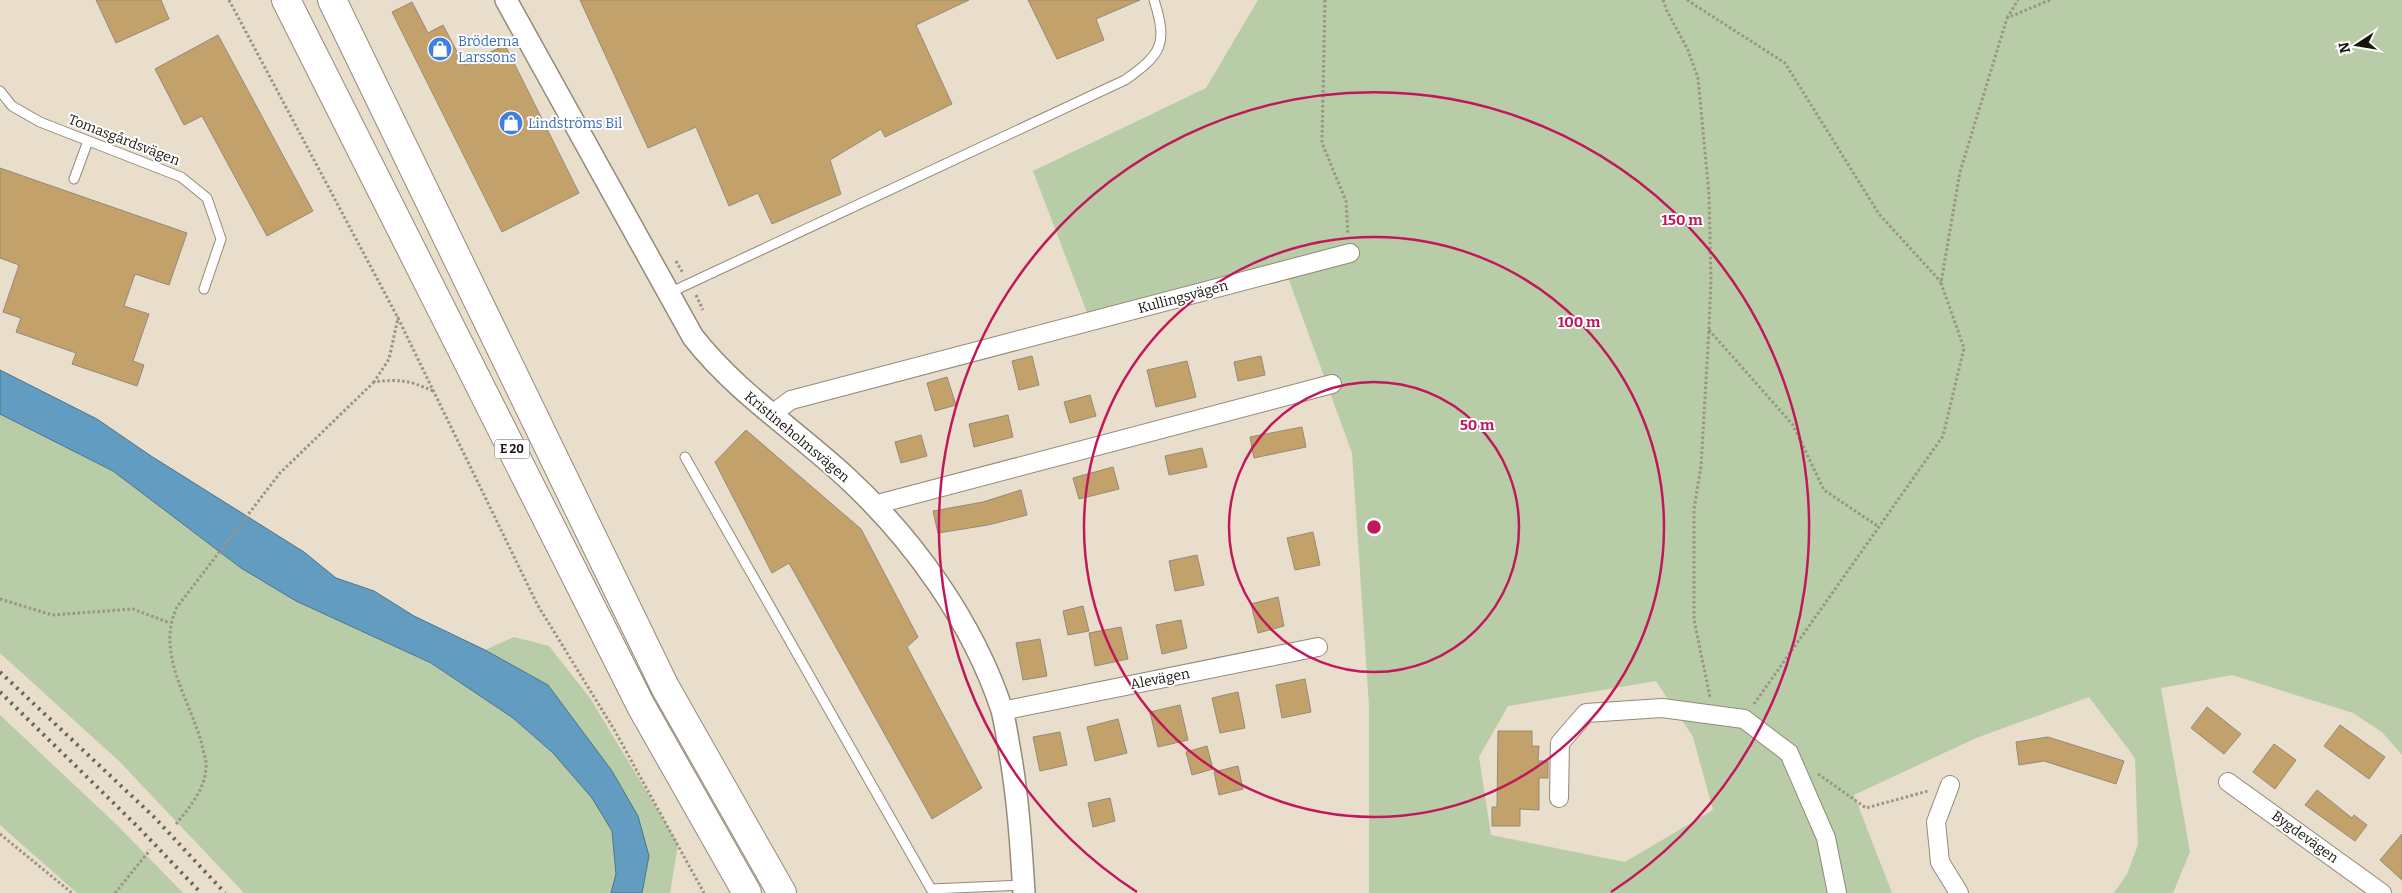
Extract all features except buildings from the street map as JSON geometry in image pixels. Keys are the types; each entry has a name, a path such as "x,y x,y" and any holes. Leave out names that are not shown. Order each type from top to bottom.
{"highway":[{"name":"E 20","path":"286,0 641,706 747,893"},
{"name":"E 20","path":"332,0 665,687 782,893"}],"street":[{"name":"Kristineholmsvägen","path":"506,0 693,337 714,364 844,476 874,505 904,538 948,600 976,651 1002,711 1020,814 1024,889"},
{"name":"Kullingsvägen","path":"772,414 791,400 1350,253"},
{"path":"874,505 1332,384"},
{"name":"Alevägen","path":"1002,711 1318,647"},
{"path":"1559,798 1560,743 1586,713 1662,708 1744,719 1789,753 1826,838 1837,893"},
{"name":"Bygdevägen","path":"2228,782 2382,893"},
{"path":"1950,785 1936,822 1940,862 1959,893"}],"lane":[{"path":"668,293 1125,80 1148,64 1159,51 1162,25 1154,0"},
{"name":"Tomasgårdsvägen","path":"0,91 12,106 40,122 181,177 207,198 220,239 204,289"},
{"path":"74,179 88,141"},
{"path":"686,457 931,889 1024,889"}],"path":[{"path":"229,0 398,318 537,604 615,731 704,893"},
{"path":"1325,0 1322,143 1346,201 1350,253"},
{"path":"1663,0 1688,50 1698,78 1709,194 1711,281 1701,466 1694,509 1694,611 1713,715"},
{"path":"1687,0 1785,63 1879,214 1941,282 1964,348 1942,436 1744,719"},
{"path":"1941,282 1960,172 2007,18 2018,0"},
{"path":"2007,18 2050,0"},
{"path":"176,824 192,805 202,786 206,764 198,731 169,653 170,623 177,607 280,473 374,382 389,359 398,318"},
{"path":"1709,329 1793,425 1824,490 1879,527"},
{"path":"374,382 398,379 413,382 433,391"},
{"path":"0,598 52,615 132,609 170,623"},
{"path":"1789,753 1866,808 1950,785"},
{"path":"0,834 72,893"},
{"path":"115,893 150,850"}],"green space":[{"path":"1258,0 2402,0 2402,755 2382,732 2353,713 2232,675 2161,688 2190,852 2173,893 2114,893 2127,874 2138,845 2135,758 2089,697 1976,738 1854,795 1892,893 1369,893 1369,705 1352,453 1286,272 1088,315 1033,171 1206,88","holes":["1656,681 1693,737 1713,810 1625,862 1491,835 1479,757 1508,706"]},
{"path":"0,414 113,471 241,568 296,601 431,663 513,718 553,753 592,798 612,831 616,874 611,893 244,893 119,761 0,653"},
{"path":"514,637 549,646 590,698 678,844 670,893 642,893 649,856 548,685 485,650"},
{"path":"0,715 117,825 183,893 77,893 0,825"}],"water":[{"path":"0,370 97,419 151,456 304,552 336,578 374,591 414,616 485,650 548,685 612,771 638,816 649,856 642,893 611,893 616,874 612,831 592,798 553,753 513,718 431,663 296,601 241,568 113,471 0,414"}],"railway":[{"path":"0,672 153,816 225,893"},
{"path":"0,692 139,828 201,893"}],"place":[{"name":"Bröderna Larssons","path":"440,49"},
{"name":"Lindströms Bil","path":"511,123"}]}
